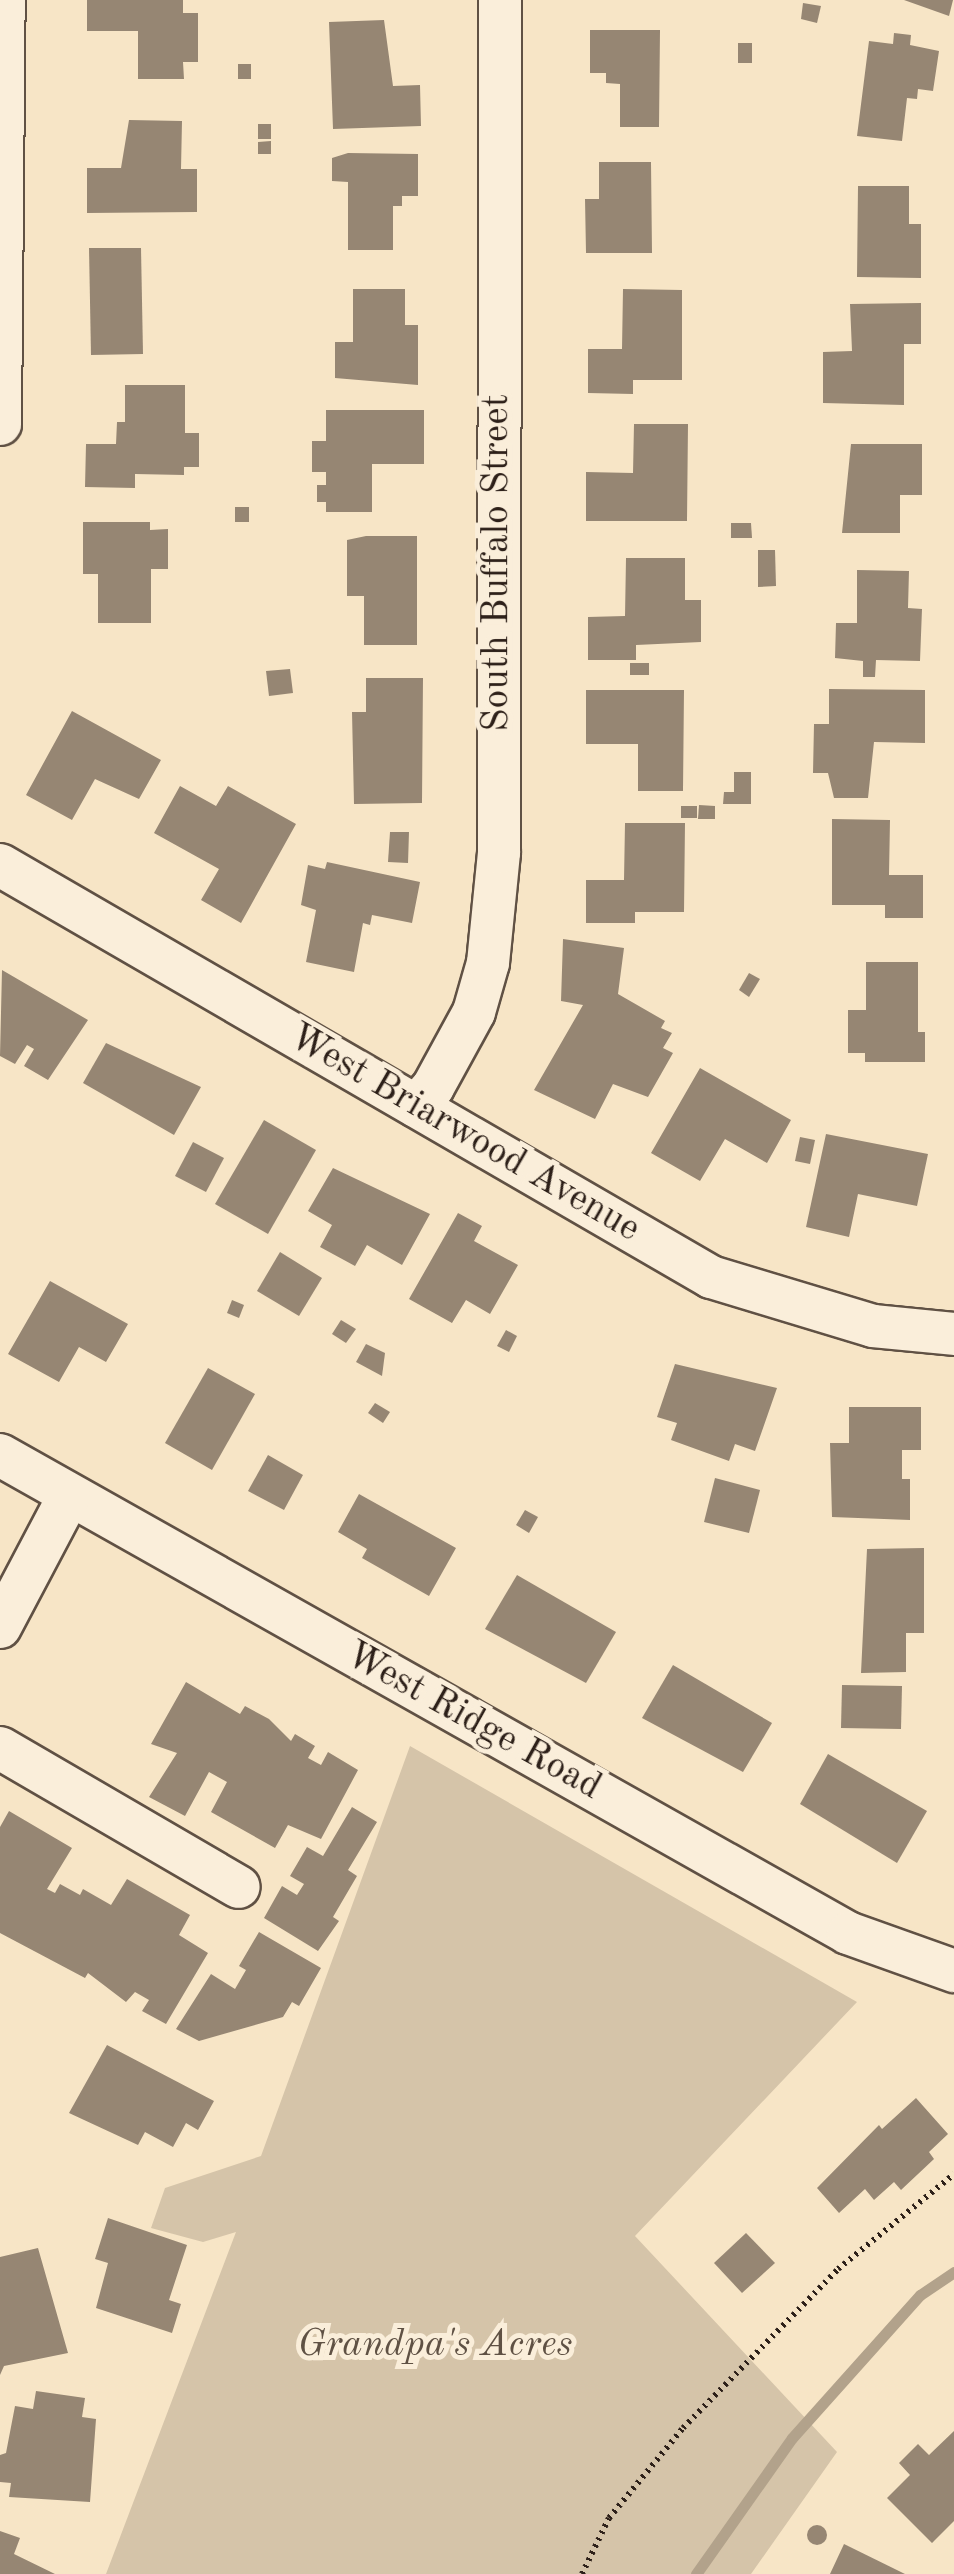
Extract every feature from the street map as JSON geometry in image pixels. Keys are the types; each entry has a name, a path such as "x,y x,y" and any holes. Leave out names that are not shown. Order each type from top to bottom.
{"street":[{"path":"0,424 4,0"},
{"name":"South Buffalo Street","path":"416,1106 433,1088 474,1012 488,963 499,852 500,0"},
{"name":"West Briarwood Avenue","path":"0,864 711,1277 873,1326 954,1334"},
{"name":"West Ridge Road","path":"0,1455 848,1933 954,1971"},
{"path":"0,1626 69,1496"},
{"path":"0,1748 240,1888"}],"path":[{"path":"582,2574 608,2518 683,2428 838,2269 954,2174"}],"green space":[{"name":"Grandpa's Acres","path":"410,1746 857,2002 635,2236 837,2452 751,2574 106,2574 236,2232 203,2242 151,2228 165,2188 261,2156"}],"building":[{"path":"87,0 183,0 183,13 198,13 198,62 183,62 184,79 138,79 138,31 87,31"},
{"path":"904,0 953,0 949,16"},
{"path":"803,3 821,6 817,23 801,19"},
{"path":"384,20 393,86 420,85 421,126 333,129 329,22"},
{"path":"590,30 660,30 659,127 620,127 620,84 606,83 606,73 590,73"},
{"path":"894,33 911,35 910,45 939,51 933,91 918,89 917,99 907,98 902,141 857,136 869,41 893,44"},
{"path":"738,43 752,43 752,63 738,63"},
{"path":"238,64 251,64 251,79 238,79"},
{"path":"129,120 182,121 181,169 197,169 197,212 87,213 87,168 121,168"},
{"path":"258,124 271,124 271,139 258,139"},
{"path":"271,141 271,154 258,154 258,142"},
{"path":"348,153 418,154 418,196 402,196 402,206 393,206 393,250 348,250 348,182 332,181 332,158"},
{"path":"599,162 651,162 652,253 586,253 585,199 599,199"},
{"path":"858,186 909,186 909,224 921,224 921,278 857,277"},
{"path":"89,248 141,248 143,354 91,355"},
{"path":"353,289 405,289 405,325 418,325 418,385 335,378 335,342 353,342"},
{"path":"623,289 682,290 682,380 633,380 633,394 588,393 588,349 622,349"},
{"path":"921,303 921,344 904,344 904,405 823,403 823,352 852,351 850,304"},
{"path":"125,385 185,385 185,433 199,433 199,467 184,467 184,475 135,474 135,488 85,487 86,444 116,444 117,422 125,422"},
{"path":"326,410 424,410 424,464 372,464 372,512 326,512 326,502 317,502 317,485 326,485 326,472 312,472 312,441 326,441"},
{"path":"634,424 688,424 687,521 586,521 586,472 633,473"},
{"path":"851,444 922,444 922,495 900,495 900,533 842,533"},
{"path":"235,507 249,507 249,522 235,522"},
{"path":"83,522 150,522 150,530 168,529 168,569 151,569 151,623 98,623 98,574 83,574"},
{"path":"731,523 751,523 752,538 731,538"},
{"path":"417,536 417,645 364,645 364,596 347,596 347,540"},
{"path":"758,550 775,550 776,586 758,587"},
{"path":"626,558 685,558 685,600 701,600 701,642 636,645 636,660 588,660 588,617 625,616"},
{"path":"857,570 909,571 908,608 922,609 920,661 876,660 875,677 863,677 863,661 835,658 836,623 857,623"},
{"path":"630,663 649,663 649,675 630,675"},
{"path":"290,669 293,693 269,696 266,671"},
{"path":"366,678 423,678 422,803 354,804 352,712 366,712"},
{"path":"829,689 925,690 925,743 874,742 868,798 834,798 828,773 813,773 814,724 829,724"},
{"path":"586,690 684,690 683,791 638,791 638,744 586,744"},
{"path":"72,711 161,760 139,799 95,779 72,820 26,795"},
{"path":"734,772 751,772 751,804 723,804 724,792 734,792"},
{"path":"180,786 216,806 228,786 296,824 241,923 201,900 219,869 154,833"},
{"path":"699,805 715,806 715,819 698,819"},
{"path":"681,806 697,806 697,818 681,818"},
{"path":"832,819 890,820 889,875 923,875 923,918 885,918 885,905 832,905"},
{"path":"625,823 685,823 684,912 635,912 635,923 586,923 586,880 624,880"},
{"path":"390,832 409,832 408,863 388,862"},
{"path":"327,862 420,882 412,923 372,915 370,925 363,923 354,972 306,962 316,910 301,905 308,865 325,869"},
{"path":"563,939 624,948 618,994 665,1021 661,1028 672,1033 663,1048 673,1053 648,1097 613,1084 595,1119 534,1090 583,1005 561,1001"},
{"path":"866,962 918,962 918,1032 925,1032 925,1062 865,1062 865,1053 848,1053 848,1010 866,1010"},
{"path":"2,970 88,1020 48,1080 24,1066 34,1049 27,1045 15,1064 0,1056"},
{"path":"749,973 760,979 749,997 739,990"},
{"path":"106,1043 201,1087 174,1135 83,1083"},
{"path":"700,1068 791,1120 767,1163 725,1139 700,1181 651,1153"},
{"path":"264,1120 316,1150 268,1234 215,1204"},
{"path":"826,1134 928,1154 917,1206 858,1194 849,1237 806,1227"},
{"path":"800,1137 815,1140 810,1164 795,1161"},
{"path":"193,1142 224,1158 206,1192 175,1176"},
{"path":"333,1168 430,1214 402,1265 367,1245 355,1266 320,1247 332,1225 308,1211"},
{"path":"458,1213 482,1226 474,1241 518,1265 490,1314 466,1300 452,1323 409,1299"},
{"path":"280,1252 322,1278 299,1316 257,1291"},
{"path":"50,1281 128,1324 106,1362 79,1347 59,1382 8,1354"},
{"path":"232,1300 244,1305 239,1318 227,1313"},
{"path":"341,1320 356,1329 346,1343 332,1334"},
{"path":"506,1330 517,1336 509,1352 497,1346"},
{"path":"366,1344 385,1353 382,1376 356,1362"},
{"path":"675,1364 777,1388 755,1451 735,1444 729,1461 671,1440 677,1423 657,1417"},
{"path":"208,1368 255,1394 212,1470 165,1443"},
{"path":"375,1403 390,1412 383,1423 368,1413"},
{"path":"849,1407 921,1407 921,1450 902,1450 902,1479 910,1479 910,1520 832,1517 830,1443 849,1443"},
{"path":"268,1455 303,1475 284,1510 248,1491"},
{"path":"715,1478 760,1490 749,1533 704,1522"},
{"path":"359,1494 456,1548 429,1596 362,1558 367,1549 338,1532"},
{"path":"525,1510 538,1517 529,1533 516,1525"},
{"path":"924,1548 924,1633 906,1633 906,1672 861,1673 867,1549"},
{"path":"517,1575 616,1632 586,1683 485,1629"},
{"path":"673,1665 772,1723 743,1772 642,1718"},
{"path":"186,1682 240,1714 245,1706 269,1719 291,1741 295,1734 315,1746 308,1758 321,1765 328,1752 358,1770 321,1839 288,1825 275,1848 211,1812 227,1782 209,1772 185,1816 149,1797 177,1753 151,1744"},
{"path":"842,1685 902,1686 901,1729 841,1728"},
{"path":"828,1754 927,1811 897,1863 800,1804"},
{"path":"352,1807 377,1822 348,1870 357,1876 333,1917 339,1921 318,1951 264,1918 282,1886 297,1895 304,1884 290,1876 307,1847 323,1856"},
{"path":"9,1811 72,1848 47,1889 55,1893 60,1884 80,1895 83,1889 111,1905 127,1879 190,1915 179,1935 208,1953 166,2024 142,2011 149,2000 135,1992 126,2002 88,1973 85,1978 0,1933 0,1827"},
{"path":"259,1932 321,1968 299,2006 292,2002 283,2017 199,2041 176,2029 211,1974 235,1989 246,1970 239,1966"},
{"path":"107,2045 214,2101 198,2130 186,2123 173,2147 145,2132 138,2145 69,2113"},
{"path":"916,2098 948,2134 929,2152 934,2159 901,2190 894,2182 874,2200 865,2189 839,2213 817,2188 879,2125 882,2129"},
{"path":"108,2218 187,2245 169,2300 181,2304 172,2333 96,2308 108,2263 95,2259"},
{"path":"746,2233 775,2263 742,2293 714,2263"},
{"path":"38,2248 68,2353 4,2366 0,2375 0,2257"},
{"path":"36,2391 85,2398 82,2417 96,2419 90,2502 9,2497 11,2483 0,2482 0,2455 6,2453 15,2406 33,2409"},
{"path":"954,2431 954,2521 932,2543 887,2498 910,2475 899,2463 918,2444 929,2455"},
{"path":"813,2525 821,2525 827,2535 821,2545 813,2545 807,2539 807,2531"},
{"path":"0,2531 20,2538 14,2554 55,2574 0,2574"},
{"path":"844,2544 905,2574 830,2574"}],"waterway":[{"path":"696,2574 792,2438 920,2295 954,2272"}]}
